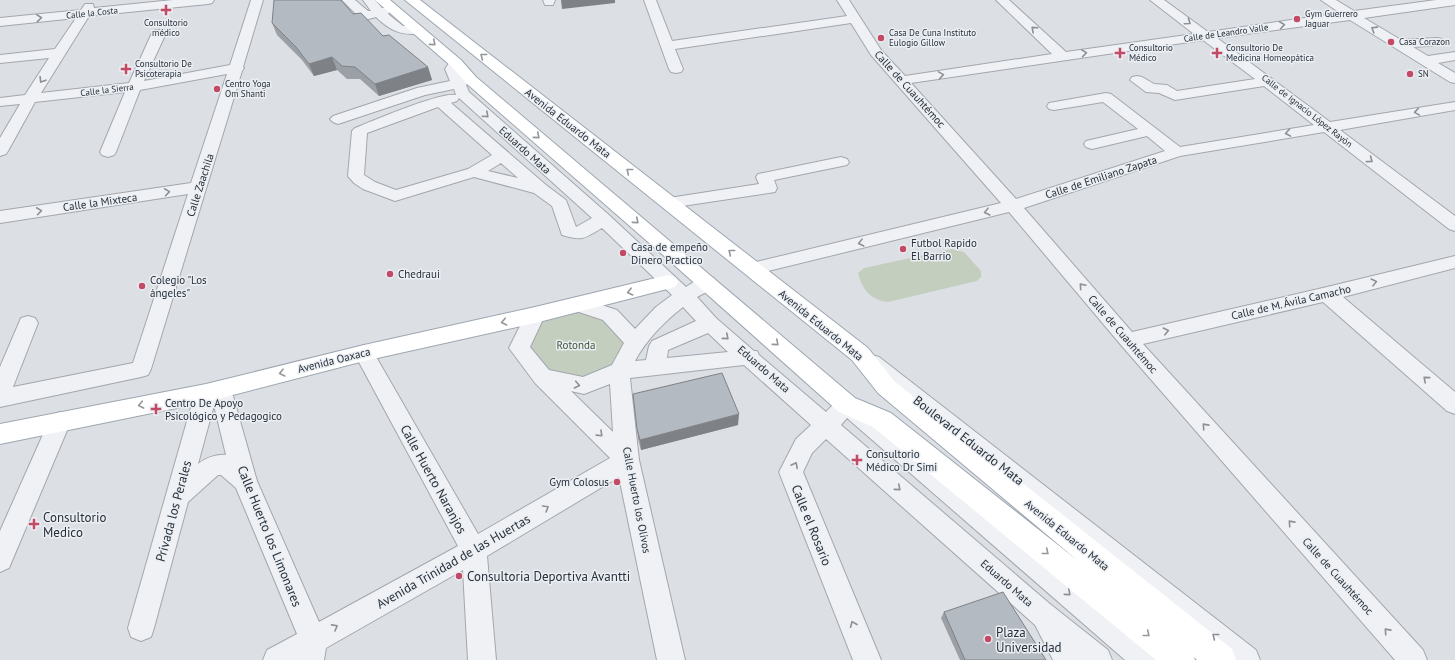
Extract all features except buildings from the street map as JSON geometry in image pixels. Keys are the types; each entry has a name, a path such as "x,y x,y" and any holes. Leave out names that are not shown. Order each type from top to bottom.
{"main road":[{"name":"Avenida Eduardo Mata","path":"412,0 860,354 886,387 1172,652"},
{"name":"Avenida Eduardo Mata","path":"384,7 416,30 456,63 464,86 707,283 847,405 882,420 1172,652 1221,660"},
{"path":"464,86 489,74 497,74 505,78 528,98 544,104"},
{"name":"Avenida Oaxaca","path":"0,434 213,391 364,353 535,315 577,304 676,289"}],"street":[{"path":"0,151 30,99 93,0"},
{"name":"Calle la Costa","path":"0,22 208,0"},
{"name":"Calle Zaachila","path":"0,398 141,370 237,68 257,0"},
{"path":"348,0 365,16 384,7"},
{"path":"369,0 384,7"},
{"path":"650,0 676,69"},
{"name":"Calle de Cuauhtémoc","path":"843,0 876,52 903,80 1128,340 1413,660"},
{"path":"1002,0 1063,56"},
{"name":"Calle de Ignacio López Rayón","path":"1156,0 1267,81 1455,225"},
{"path":"1327,0 1455,79"},
{"name":"Calle de Leandro Valle","path":"903,80 1455,0"},
{"path":"667,46 854,19"},
{"path":"108,152 134,87 159,34"},
{"path":"1398,44 1437,42"},
{"path":"0,59 59,53"},
{"path":"1424,61 1455,56"},
{"name":"Calle la Sierra","path":"0,102 134,87 237,68"},
{"path":"1137,80 1151,89 1162,88 1175,96 1267,81"},
{"path":"464,86 440,102 360,131 356,176 369,185 395,196 474,172 503,156"},
{"path":"338,119 422,91 464,86"},
{"name":"Eduardo Mata","path":"464,86 709,322 1098,660"},
{"path":"1054,106 1106,97 1177,152"},
{"path":"440,102 540,190 560,204 568,231 579,234 603,219"},
{"name":"Calle de Emiliano Zapata","path":"752,270 1013,206 1177,152 1455,106"},
{"path":"1092,144 1150,131"},
{"path":"669,203 769,188 764,177 841,162"},
{"path":"474,172 540,190"},
{"name":"Calle la Mixteca","path":"0,217 199,187"},
{"path":"560,204 577,196"},
{"name":"Calle de M. Ávila Camacho","path":"1128,340 1327,294 1455,262"},
{"path":"619,371 635,342 662,312 676,289 707,283"},
{"path":"1327,294 1455,405"},
{"path":"577,304 610,315 635,342"},
{"path":"535,315 519,348 542,377 627,460"},
{"path":"655,367 659,346 697,330 709,322"},
{"path":"0,393 28,324"},
{"name":"Calle Huerto Naranjos","path":"364,353 474,550 482,660"},
{"name":"Boulevard Eduardo Mata","path":"860,354 1246,660"},
{"path":"542,377 584,386 619,371 750,357"},
{"name":"Calle Huerto los Olivos","path":"619,371 627,460 671,660"},
{"name":"Calle Huerto los Limonares","path":"213,391 311,650"},
{"name":"Privada los Perales","path":"141,628 177,496 213,391"},
{"name":"Calle el Rosario","path":"847,405 804,446 791,472 867,660"},
{"path":"0,560 60,421"},
{"name":"Avenida Trinidad de las Huertas","path":"277,660 311,650 474,550 627,460"},
{"path":"177,496 211,467 225,464 246,480"},
{"path":"1041,612 1068,660"}],"green space":[{"path":"952,249 964,252 981,271 981,277 977,281 888,302 877,299 868,293 862,284 858,273 864,268"},
{"name":"Rotonda","path":"577,306 610,316 630,343 616,368 585,384 545,376 522,348 537,315"}],"place":[{"name":"Consultorio médico","path":"166,10"},
{"name":"Gym Guerrero Jaguar","path":"1297,19"},
{"name":"Casa De Cuna Instituto Eulogio Gillow","path":"881,38"},
{"name":"Casa Corazon","path":"1391,42"},
{"name":"Consultorio Médico","path":"1120,53"},
{"name":"Consultorio De Medicina Homeopática","path":"1217,53"},
{"name":"Consultorio De Psicoterapia","path":"126,69"},
{"name":"SN","path":"1410,74"},
{"name":"Centro Yoga Om Shanti","path":"217,89"},
{"name":"Futbol Rapido El Barrio","path":"903,249"},
{"name":"Casa de empeño Dinero Practico","path":"623,253"},
{"name":"Chedraui","path":"390,274"},
{"name":"Colegio \"Los ángeles\"","path":"142,286"},
{"name":"Centro De Apoyo Psicológico y Pedagogico","path":"156,409"},
{"name":"Consultorio Médico Dr Simi","path":"857,460"},
{"name":"Gym Colosus","path":"617,482"},
{"name":"Consultorio Medico","path":"34,524"},
{"name":"Consultoria Deportiva Avantti","path":"459,576"},
{"name":"Plaza Universidad","path":"988,639"}]}
